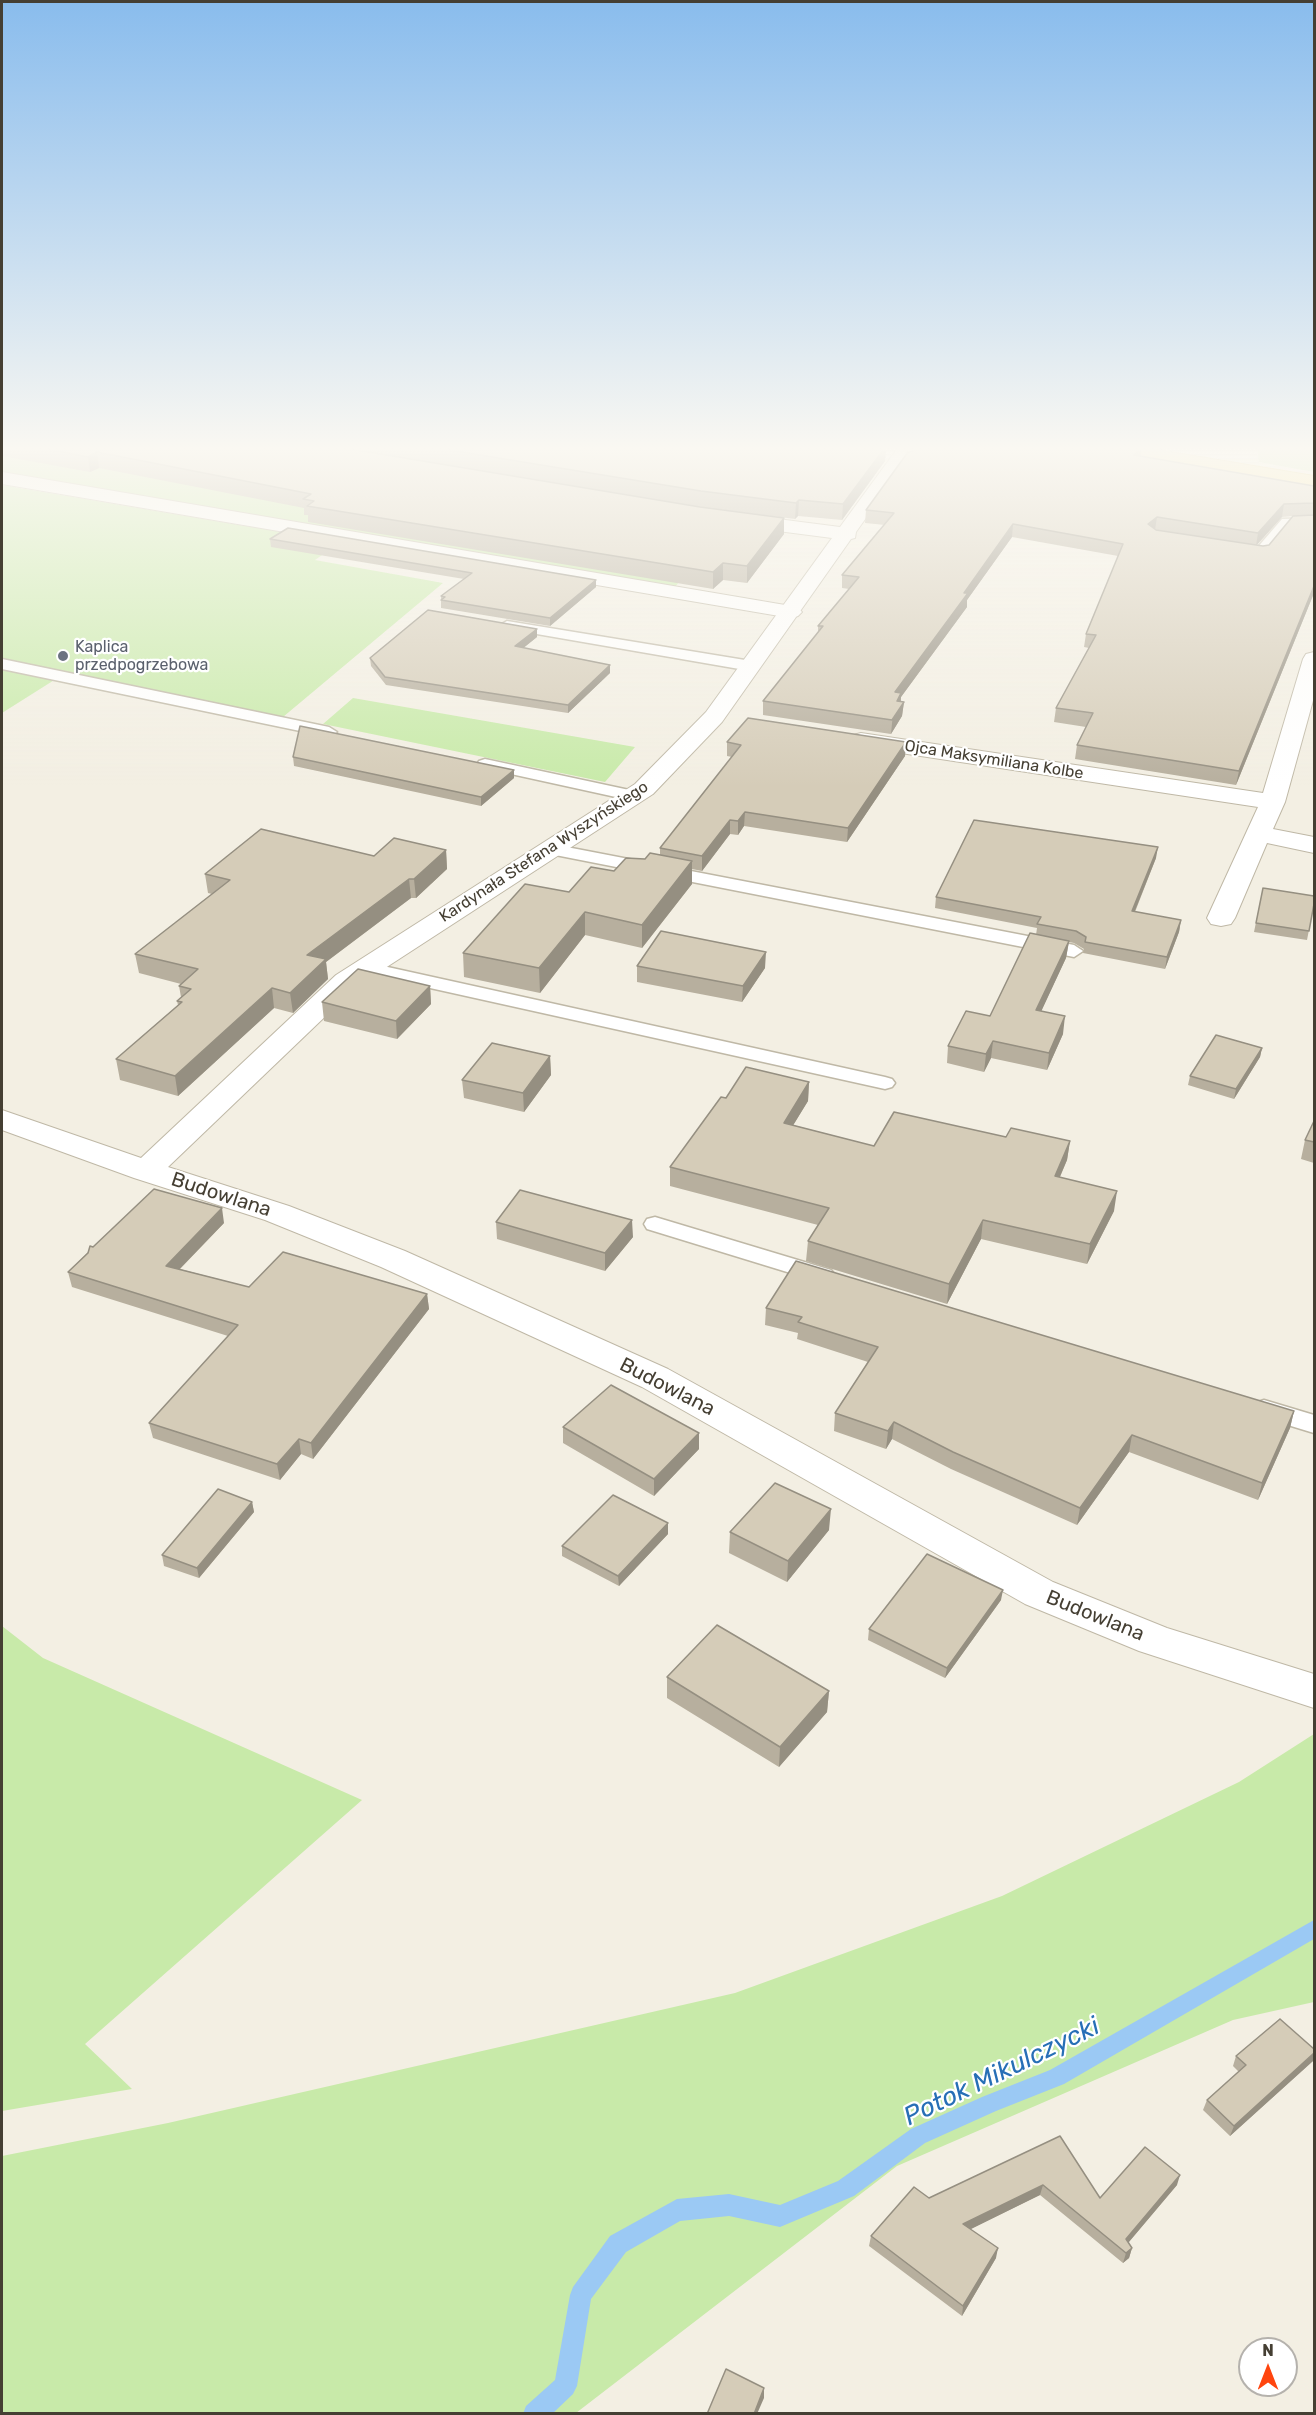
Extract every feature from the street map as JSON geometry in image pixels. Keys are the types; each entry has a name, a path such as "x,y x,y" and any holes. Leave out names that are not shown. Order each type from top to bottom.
{"street":[{"path":"495,562 791,612"},
{"name":"Kardynała Stefana Wyszyńskiego","path":"145,1171 321,1003 365,968 634,796 726,719 752,666 828,562"},
{"path":"1221,918 1273,802 1314,659"},
{"name":"Ojca Maksymiliana Kolbe","path":"842,737 1273,802"},
{"path":"1258,834 1314,844"},
{"name":"Budowlana","path":"2,1119 145,1171 332,1233 655,1378 1039,1593 1090,1616 1154,1640 1314,1691"}],"lane":[{"path":"496,623 752,666"},
{"path":"2,664 344,735"},
{"path":"468,761 634,796"},
{"path":"551,849 1074,951"},
{"path":"365,968 885,1083"},
{"path":"655,1224 850,1283"},
{"path":"1238,1401 1314,1424"}],"green space":[{"path":"2,562 324,562 443,583 283,717 67,672 2,713"},
{"path":"520,562 697,562 674,588"},
{"path":"353,698 635,747 605,782 323,724"},
{"path":"2,1626 43,1658 362,1800 85,2044 132,2089 2,2111"},
{"path":"1314,1734 1314,2002 1233,2020 897,2166 576,2413 2,2413 2,2156 168,2123 735,1993 1002,1896 1239,1782"}],"building":[{"path":"405,562 488,562 596,580 550,618 441,600 445,597 441,596 472,573"},
{"path":"650,562 750,562 747,566 723,563 713,572"},
{"path":"853,562 986,562 964,593 968,593 895,692 901,693 897,701 904,702 892,720 763,701 823,626 818,626 859,577 842,575"},
{"path":"1116,562 1314,562 1314,586 1239,771 1077,745 1093,713 1056,708 1096,635 1086,634"},
{"path":"428,610 537,629 515,646 610,665 568,705 385,677 370,658"},
{"path":"748,718 906,742 848,828 745,812 738,821 730,820 702,856 660,848 741,745 727,742"},
{"path":"300,726 514,770 481,797 293,757"},
{"path":"974,820 1158,847 1132,911 1181,920 1167,957 1085,942 1086,937 1076,931 1037,924 1041,917 936,897"},
{"path":"261,829 374,856 394,838 446,850 414,879 409,879 307,955 326,959 290,993 272,988 175,1076 116,1059 182,1002 177,1001 191,989 179,986 198,969 135,954 230,880 205,874"},
{"path":"650,853 692,861 642,925 585,912 539,968 463,953 525,884 569,892 591,867 614,871 626,858 645,859"},
{"path":"1263,888 1314,896 1309,931 1256,923"},
{"path":"661,931 766,952 743,986 637,966"},
{"path":"1030,933 1069,941 1036,1010 1065,1016 1049,1053 993,1041 986,1054 948,1046 966,1011 990,1016"},
{"path":"358,969 430,986 396,1021 322,1002"},
{"path":"1216,1035 1262,1048 1236,1089 1190,1076"},
{"path":"492,1043 550,1056 523,1093 462,1080"},
{"path":"746,1067 809,1082 784,1123 874,1146 894,1112 1006,1137 1011,1128 1070,1141 1055,1176 1117,1191 1090,1244 983,1220 949,1284 808,1241 829,1208 670,1167 721,1097 726,1098"},
{"path":"1314,1121 1314,1142 1305,1140"},
{"path":"154,1189 222,1208 166,1266 249,1287 283,1252 427,1294 311,1443 299,1439 277,1464 149,1423 238,1325 68,1272 88,1253 90,1246 93,1247"},
{"path":"520,1190 632,1220 605,1253 496,1222"},
{"path":"796,1261 1294,1411 1262,1483 1132,1435 1080,1508 953,1452 894,1422 888,1431 835,1413 878,1347 798,1322 802,1317 766,1308"},
{"path":"611,1385 699,1433 654,1479 563,1427"},
{"path":"775,1483 831,1509 788,1561 730,1532"},
{"path":"218,1489 252,1502 197,1568 162,1555"},
{"path":"613,1495 668,1523 618,1576 562,1546"},
{"path":"927,1554 1003,1590 947,1668 869,1629"},
{"path":"717,1625 829,1691 780,1747 667,1677"},
{"path":"1280,2019 1314,2049 1314,2053 1234,2126 1207,2100 1246,2065 1236,2056"},
{"path":"1060,2136 1100,2198 1145,2147 1180,2175 1126,2239 1132,2248 1126,2253 1043,2185 963,2224 998,2248 963,2306 871,2236 914,2187 929,2198"},
{"path":"726,2369 764,2388 754,2414 707,2414"}],"waterway":[{"name":"Potok Mikulczycki","path":"534,2414 565,2386 581,2295 618,2244 677,2210 729,2205 780,2216 846,2189 918,2136 1057,2077 1314,1929"}],"place":[{"name":"Kaplica przedpogrzebowa","path":"63,656"}]}
